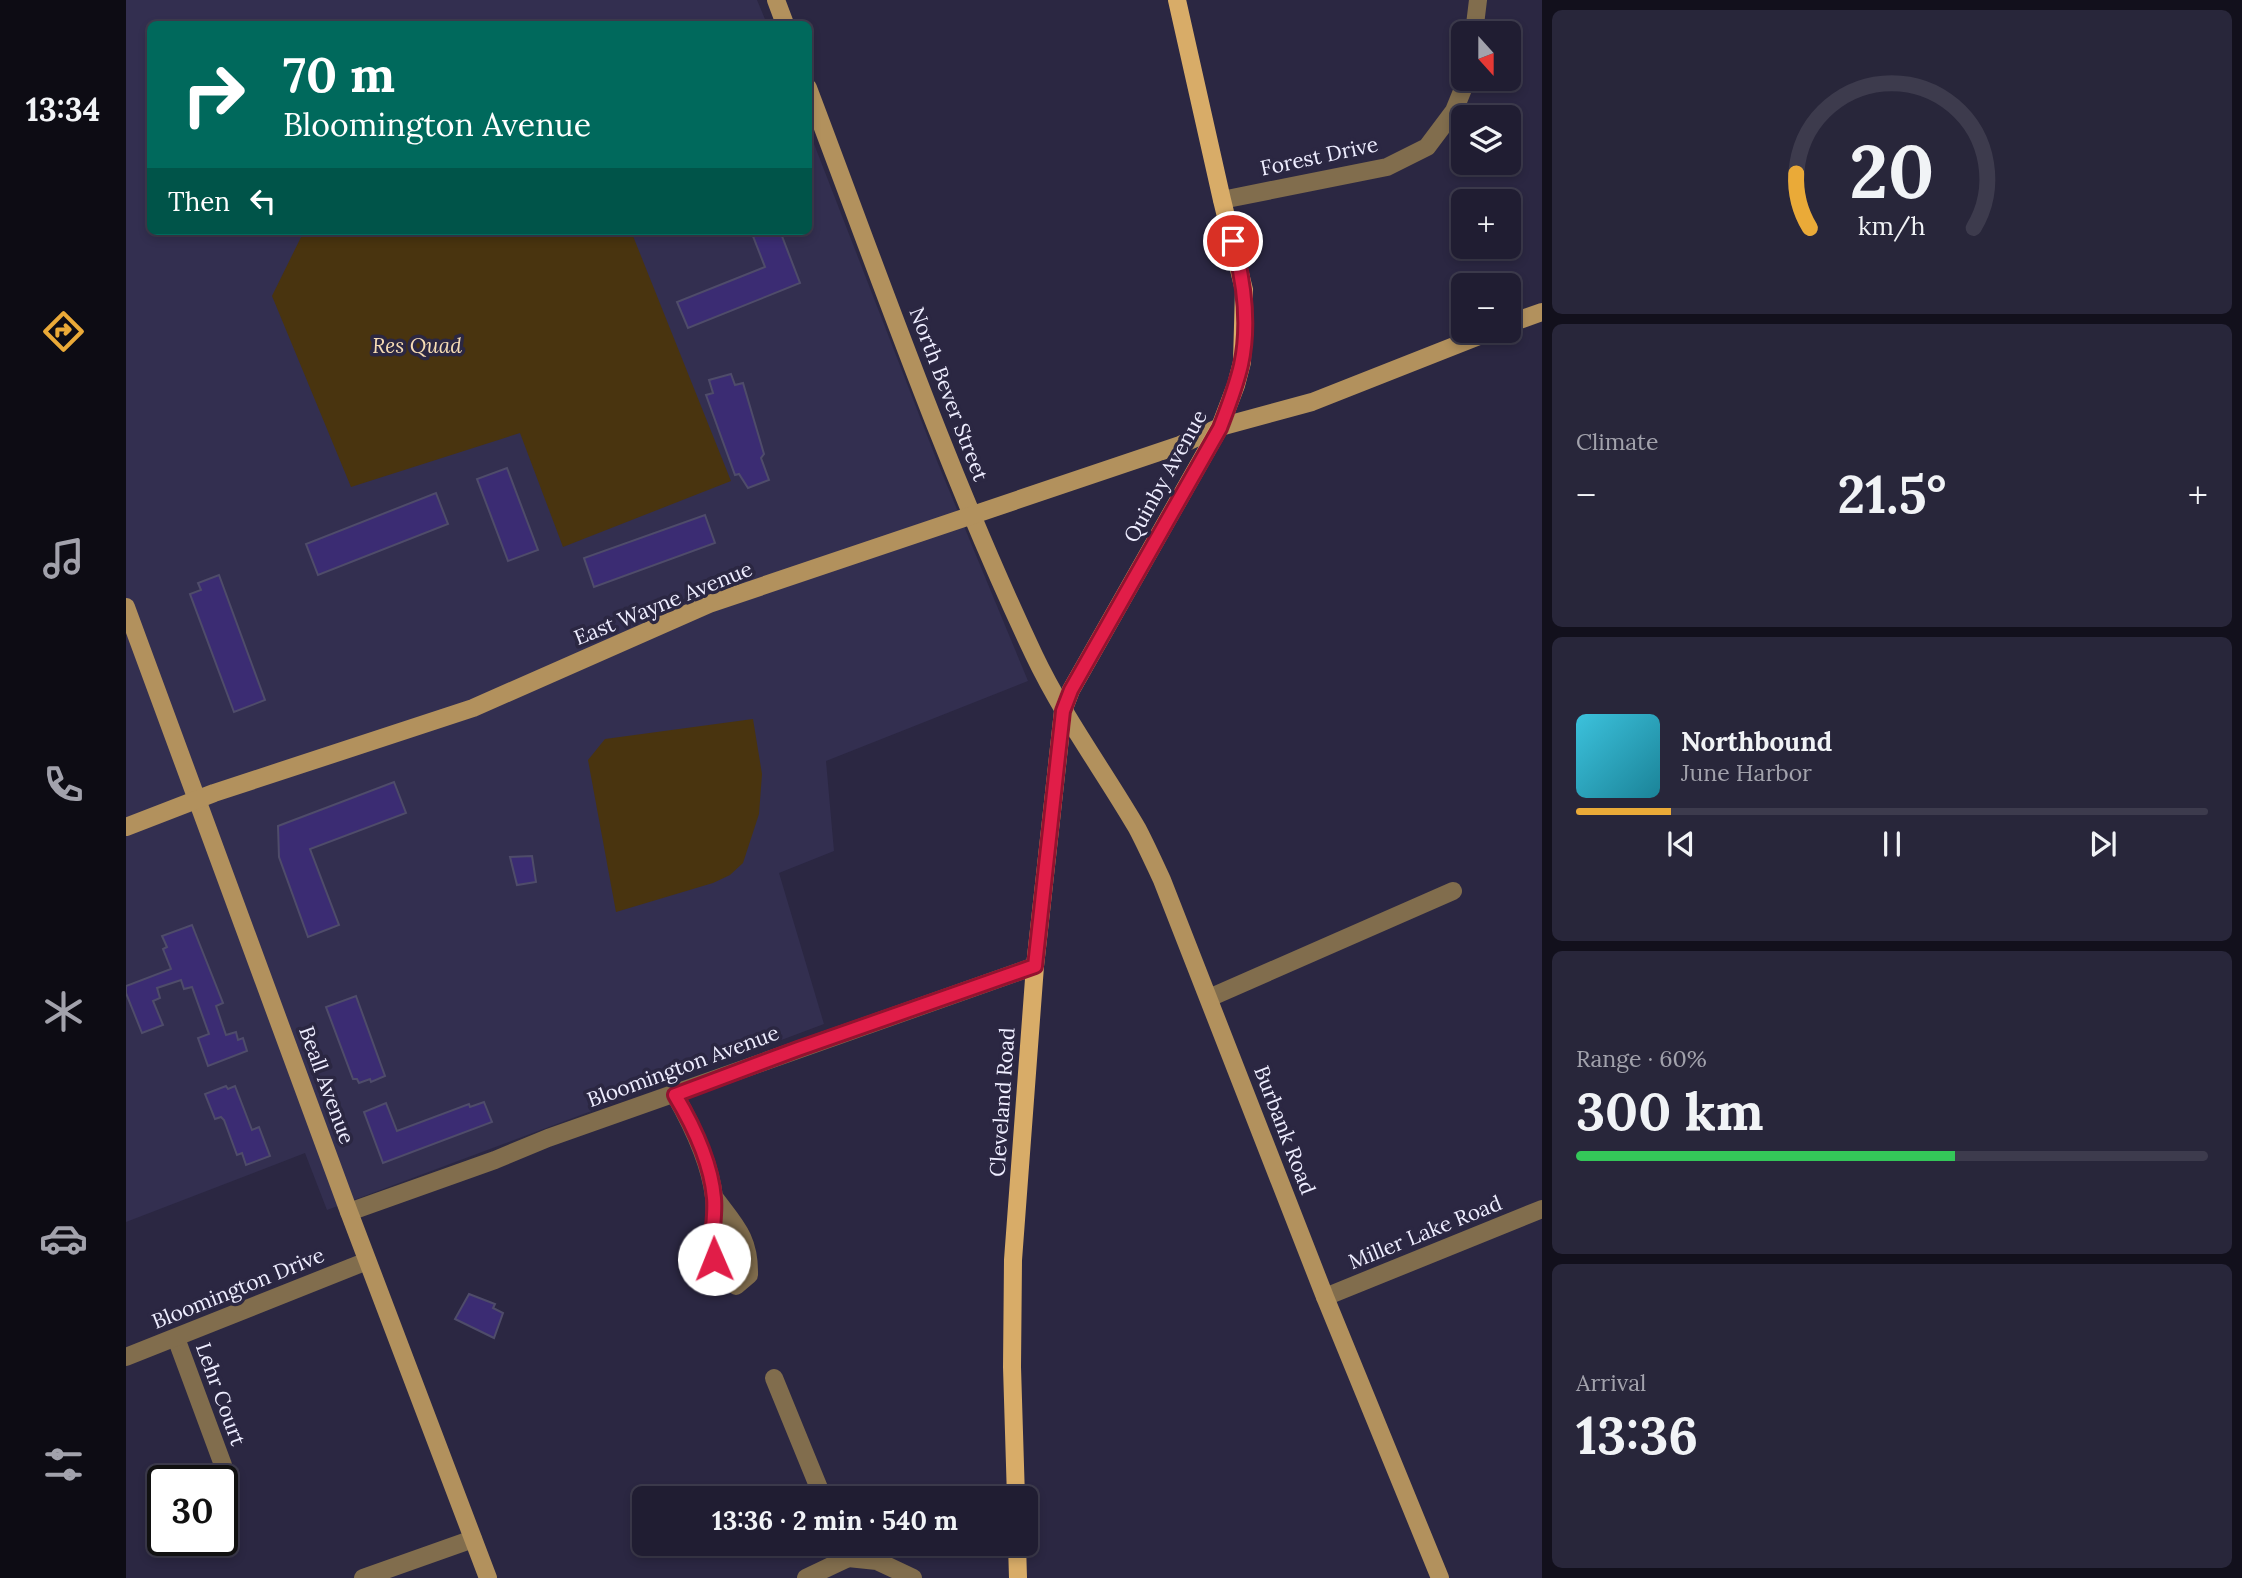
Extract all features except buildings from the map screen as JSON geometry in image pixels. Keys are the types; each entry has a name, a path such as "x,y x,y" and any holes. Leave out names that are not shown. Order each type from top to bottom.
{"main road":[{"name":"Quinby Avenue","path":"1063,711 1071,690 1220,428 1242,362 1242,280 1177,0"},
{"name":"Cleveland Road","path":"1016,1486 1012,1367 1013,1260 1035,966 1063,711"},
{"path":"1017,1556 1018,1578"}],"street":[{"path":"776,0 784,21"},
{"path":"1475,21 1478,0"},
{"name":"Forest Drive","path":"1222,200 1387,167 1427,147 1454,111 1462,91"},
{"name":"North Bever Street","path":"812,99 972,514 1034,654 1063,711"},
{"path":"1521,319 1542,312"},
{"name":"East Wayne Avenue","path":"126,827 197,799 473,708 709,604 1180,444 1220,428 1312,402 1462,343"},
{"name":"Beall Avenue","path":"126,607 367,1261 488,1578"},
{"name":"Burbank Road","path":"1063,711 1137,829 1162,880 1325,1297 1440,1578"},
{"path":"1209,998 1453,891"},
{"name":"Bloomington Avenue","path":"349,1212 811,1044 1035,966"},
{"path":"675,1095 705,1161 714,1197 711,1243 714,1259 722,1274 736,1286 749,1275 749,1256 742,1234 714,1197"},
{"name":"Miller Lake Road","path":"1325,1297 1542,1209"},
{"name":"Bloomington Drive","path":"126,1357 367,1261"},
{"name":"Lehr Court","path":"176,1338 223,1465"},
{"path":"774,1378 818,1486"},
{"path":"363,1578 473,1539"},
{"path":"806,1578 838,1556"},
{"path":"860,1556 914,1578"}],"shaded area":[{"path":"126,0 757,0 766,21 147,21 147,235 812,235 812,139 937,461 1028,681 826,761 834,851 779,873 824,1024 327,1210 305,1153 126,1222"}],"green space":[{"name":"Res Quad","path":"302,235 633,235 731,481 563,547 520,433 351,487 272,296"},
{"path":"753,719 762,774 759,814 743,863 730,875 713,883 616,912 588,760 605,739"}],"route":[{"path":"714,1259 711,1243 714,1197 705,1161 675,1095 1035,966 1063,711 1071,690 1220,428 1236,385 1242,362 1244,290 1233,241"}]}
